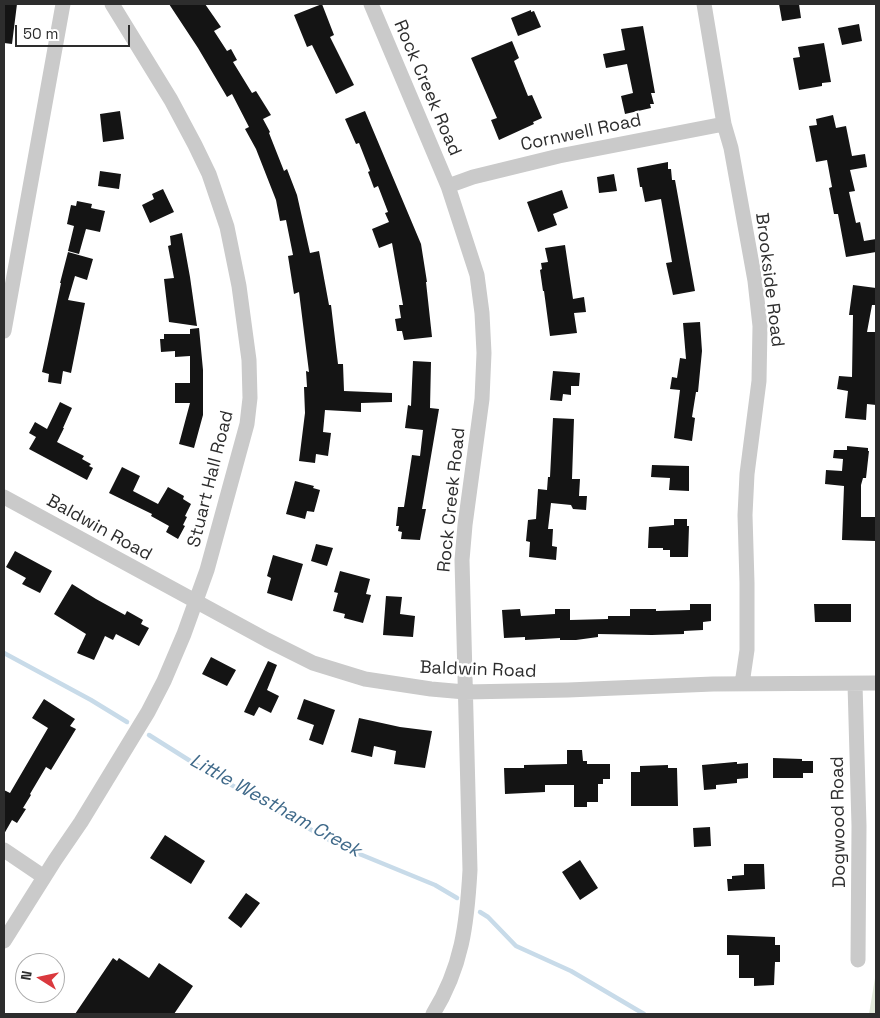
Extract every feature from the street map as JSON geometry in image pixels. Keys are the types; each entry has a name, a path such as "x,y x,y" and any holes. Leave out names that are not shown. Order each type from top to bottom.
{"street":[{"path":"4,331 62,4"},
{"name":"Stuart Hall Road","path":"4,941 81,822 148,712 181,642 208,570 247,424 250,398 249,360 239,286 227,227 209,174 171,100 112,4"},
{"name":"Rock Creek Road","path":"371,4 448,186 476,275 482,314 484,353 482,399 462,560 470,870 468,914 461,949 452,975 444,997 433,1014"},
{"name":"Brookside Road","path":"704,4 724,124 731,148 755,281 761,343 759,381 747,474 745,514 747,650 742,684"},
{"name":"Cornwell Road","path":"448,186 473,177 558,156 724,124"},
{"name":"Baldwin Road","path":"4,497 267,640 313,662 364,679 431,690 465,692 742,684 876,683"},
{"name":"Dogwood Road","path":"856,684 859,826 858,960"},
{"path":"4,850 44,877"}],"green space":[{"path":"876,972 876,1014 869,1014"}],"building":[{"path":"4,4 17,4 12,44 4,43"},
{"path":"169,4 205,4 221,27 214,31 227,51 231,49 237,60 233,62 252,93 256,91 271,115 263,119 270,132 284,171 287,169 297,195 310,253 319,251 329,305 331,305 338,364 343,364 344,391 392,393 392,402 361,403 361,412 325,410 323,432 331,433 328,456 316,454 315,463 299,461 305,413 304,387 307,387 306,371 309,372 299,292 294,294 288,256 293,255 286,220 280,221 276,200 256,149 245,129 249,127 232,94 227,97"},
{"path":"322,4 334,35 330,37 354,85 336,94 312,45 307,47 294,15"},
{"path":"779,4 799,4 801,18 782,21"},
{"path":"531,10 531,12 534,11 541,27 518,36 511,18"},
{"path":"859,24 862,41 842,45 838,28"},
{"path":"643,26 655,93 651,93 654,104 650,104 651,108 625,114 621,96 633,93 627,64 606,68 603,54 625,50 621,29"},
{"path":"512,41 519,58 514,61 528,96 532,95 542,118 533,122 534,124 499,140 491,120 497,118 471,58"},
{"path":"824,43 831,82 822,83 822,86 799,90 793,58 800,57 798,47"},
{"path":"120,111 124,139 103,142 100,114"},
{"path":"365,111 421,244 432,337 404,340 402,331 397,331 395,319 401,318 399,305 403,305 392,243 379,248 372,229 389,222 385,213 388,212 378,186 374,188 368,172 370,171 359,143 356,144 345,119"},
{"path":"833,115 836,128 846,126 852,156 865,154 867,167 850,170 855,191 849,192 856,223 860,222 864,241 876,239 876,252 846,257 838,214 834,214 829,188 832,187 827,160 816,162 809,126 817,125 816,119"},
{"path":"668,162 668,169 671,169 672,180 675,180 695,291 673,295 666,263 672,262 661,199 645,202 637,168"},
{"path":"100,171 121,174 119,189 98,186"},
{"path":"614,174 617,191 599,193 597,177"},
{"path":"163,189 174,212 150,223 142,205 154,199 152,194"},
{"path":"562,190 568,208 553,214 557,225 538,232 527,202"},
{"path":"77,201 92,204 91,208 105,211 100,232 86,229 79,254 68,251 74,226 67,224 71,205 76,206"},
{"path":"182,233 197,326 169,322 164,279 174,278 168,246 171,245 170,236"},
{"path":"565,245 573,299 584,297 586,312 574,313 577,333 550,336 540,270 542,269 541,263 548,262 545,248"},
{"path":"68,252 93,259 87,280 75,276 68,300 85,303 71,373 63,371 61,384 48,382 49,374 42,372"},
{"path":"853,285 876,288 876,305 872,305 867,332 876,332 876,405 867,404 866,420 845,418 848,391 837,389 839,376 852,377 853,315 849,315"},
{"path":"700,322 702,351 698,392 696,392 692,417 695,418 692,441 674,438 680,390 670,389 672,377 677,378 680,358 686,359 683,323"},
{"path":"199,328 203,370 203,415 194,448 179,444 190,403 175,403 175,383 190,383 190,356 175,357 175,351 161,352 160,339 164,339 164,334 190,334 190,329"},
{"path":"413,361 431,362 430,408 439,409 422,509 426,509 420,540 401,539 402,532 398,531 399,526 396,526 398,507 404,507 412,455 420,456 423,430 405,428 408,405 411,406"},
{"path":"553,371 580,373 579,386 571,386 571,395 563,394 562,401 550,400"},
{"path":"60,402 72,408 57,442 84,456 82,459 91,464 89,466 93,468 87,480 29,449 36,437 29,433 35,422 47,429"},
{"path":"553,418 574,419 572,479 580,479 579,496 587,496 586,510 573,509 571,505 551,503 548,529 553,529 552,546 557,547 556,560 529,557 530,542 526,541 528,520 536,519 538,489 547,490 548,477 550,477"},
{"path":"847,446 868,448 869,451 866,478 863,478 861,485 861,517 876,517 876,541 842,540 844,486 825,484 826,470 842,471 843,459 833,458 834,450 847,450"},
{"path":"652,465 689,466 689,491 669,490 670,478 651,477"},
{"path":"122,467 140,476 133,491 158,504 168,487 184,496 183,499 191,504 185,516 187,517 183,525 185,526 178,539 166,532 169,526 151,516 152,514 109,493"},
{"path":"295,481 314,486 313,488 320,490 314,512 307,511 305,519 286,514"},
{"path":"674,519 687,519 687,526 689,526 688,557 670,557 670,550 648,548 649,527 674,525"},
{"path":"316,544 333,548 327,566 311,561"},
{"path":"15,551 52,571 40,593 22,584 26,578 6,567"},
{"path":"273,555 303,564 292,601 267,593 271,578 267,576"},
{"path":"340,571 370,579 366,594 371,595 363,623 344,618 345,614 333,611 338,593 334,592"},
{"path":"72,584 125,615 127,611 143,620 141,624 149,628 139,646 116,634 113,640 105,636 94,660 77,653 86,634 54,614"},
{"path":"386,596 402,597 400,614 415,616 413,637 383,635"},
{"path":"690,604 711,604 711,621 703,622 703,630 684,631 684,634 598,634 598,637 576,640 560,640 560,638 525,640 525,637 504,638 502,610 520,609 521,616 555,614 555,609 570,609 570,620 608,619 608,616 630,616 630,609 656,609 656,611 690,610"},
{"path":"814,604 851,604 851,622 815,622"},
{"path":"211,657 236,670 227,686 202,674"},
{"path":"268,661 277,665 267,690 279,696 271,713 259,707 254,716 244,712"},
{"path":"44,699 75,719 70,726 76,729 51,770 46,767 30,794 23,808 26,809 17,823 12,820 4,834 4,790 10,793 48,728 32,718"},
{"path":"304,699 335,710 323,745 309,740 314,725 297,719"},
{"path":"359,718 400,727 432,731 425,768 394,764 396,751 374,746 372,757 351,752"},
{"path":"567,750 582,750 583,761 587,761 587,764 610,764 610,779 603,779 603,784 598,784 598,802 587,802 587,807 574,807 574,785 545,785 545,792 505,794 504,768 524,768 524,765 567,764"},
{"path":"773,758 813,761 813,773 803,773 803,778 773,778"},
{"path":"737,762 737,764 748,763 748,778 737,779 737,783 716,785 716,789 704,790 702,765"},
{"path":"668,765 668,768 677,768 678,806 631,806 631,772 640,772 640,766"},
{"path":"710,827 711,846 694,847 693,828"},
{"path":"165,835 205,861 191,884 150,858"},
{"path":"580,860 598,888 580,900 562,872"},
{"path":"744,864 764,864 765,889 728,891 727,879 732,879 732,876 744,875"},
{"path":"246,893 260,903 241,928 228,918"},
{"path":"727,935 775,937 775,945 780,945 780,962 775,962 774,985 754,986 754,978 739,978 739,955 727,955"},
{"path":"113,958 117,961 119,958 149,978 159,963 193,986 174,1014 75,1014"}],"waterway":[{"name":"Little Westham Creek","path":"4,653 91,700 127,722"},
{"name":"Little Westham Creek","path":"149,735 203,769 340,846 435,885 457,898"},
{"name":"Little Westham Creek","path":"480,912 488,917 516,946 571,971 644,1014"}]}
